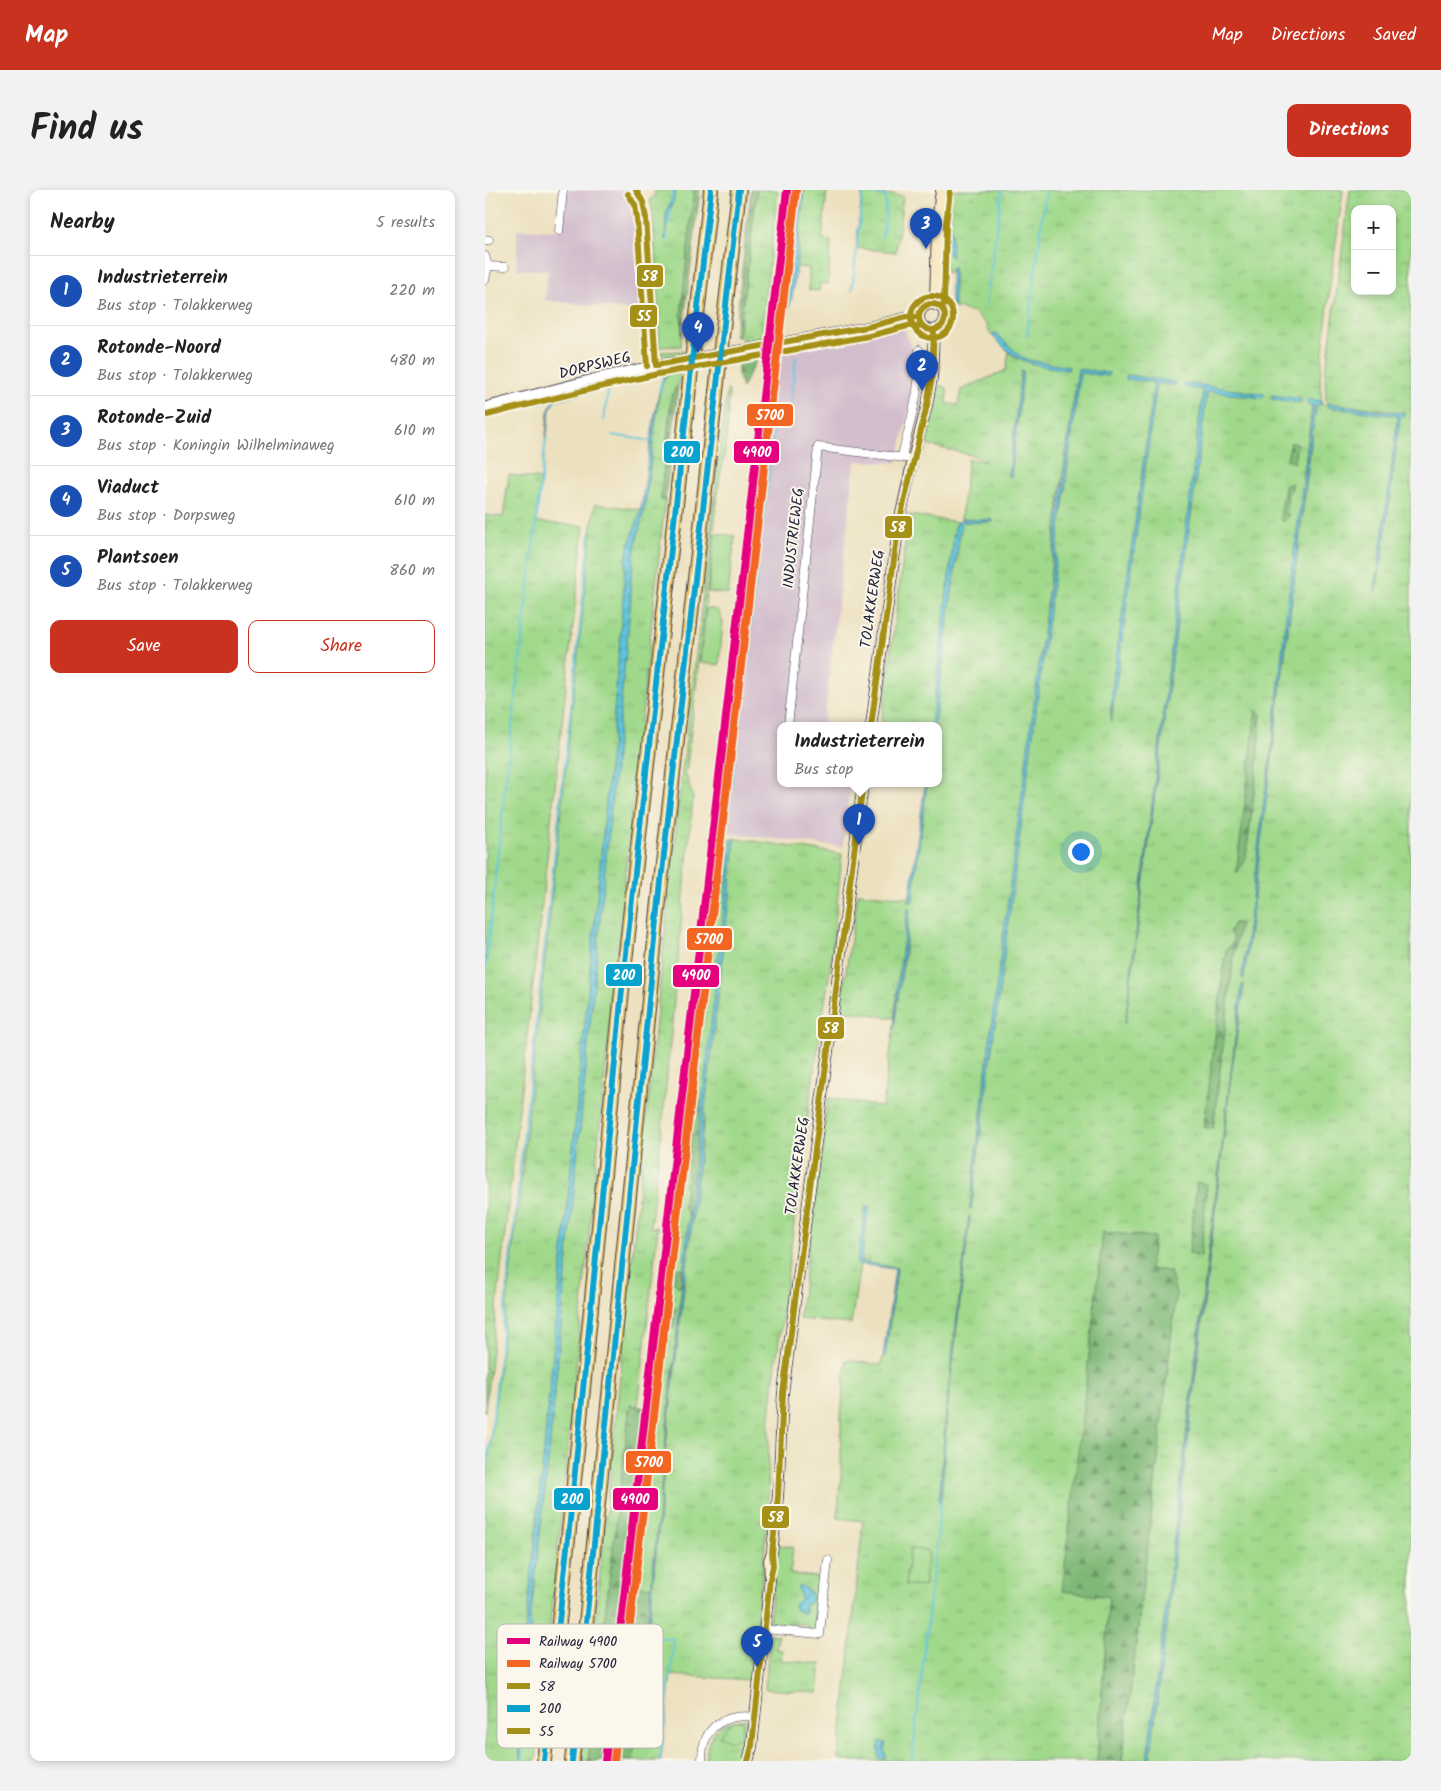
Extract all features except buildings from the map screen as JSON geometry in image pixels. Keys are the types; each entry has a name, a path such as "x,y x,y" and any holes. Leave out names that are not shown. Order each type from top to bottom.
{"highway":[{"path":"559,1624 653,694 711,190"},
{"path":"586,1624 663,862 739,190"},
{"path":"544,1761 545,1748"},
{"path":"572,1761 573,1748"}],"main road":[{"path":"935,305 937,223 941,190"},
{"path":"931,304 935,305 940,307 945,316 943,324 934,330 923,326 919,316 924,307 931,304"},
{"name":"TOLAKKERWEG","path":"872,722 894,553 932,377 934,330"},
{"name":"TOLAKKERWEG","path":"747,1761 752,1746 770,1579 773,1574 774,1560 772,1552 778,1496 783,1393 863,787"}],"street":[{"path":"559,231 563,190"},
{"path":"636,190 643,202 646,218 656,366"},
{"path":"485,256 488,266 485,280"},
{"path":"488,266 505,267"},
{"name":"DORPSWEG","path":"485,407 593,379 919,316"},
{"path":"901,456 915,403 921,368 919,350"},
{"name":"INDUSTRIEWEG","path":"788,722 818,447 913,458"},
{"path":"764,1629 820,1634 828,1560"},
{"path":"702,1761 704,1742 710,1730 727,1718 738,1716 755,1717"}],"shaded area":[{"path":"563,190 628,190 640,199 643,213 646,312 545,300 548,270 517,269 517,229 559,231"},
{"path":"903,327 913,350 914,387 897,463 855,461 823,722 777,722 777,787 850,787 843,847 728,833 777,353"}],"green space":[{"path":"655,190 694,190 681,346 659,347 653,215 650,199 654,197"},
{"path":"694,190 700,190 682,336 681,314"},
{"path":"751,190 757,190 739,333 735,336"},
{"path":"757,190 778,190 760,343 753,344 735,336 739,333"},
{"path":"804,190 827,190 822,240 831,241 828,284 820,283 819,291 809,290 809,268 795,267"},
{"path":"950,190 1343,190 1320,380 1322,405 1326,405 1325,369 1350,190 1411,190 1411,1756 1406,1756 1411,1757 1411,1761 1150,1761 1243,985 1242,985 1205,1278 1147,1761 1122,1761 1176,1293 1150,1269 1154,1237 1103,1232 1109,1596 1097,1761 841,1761 839,1758 863,1521 837,1518 841,1477 841,1415 846,1360 881,1365 883,1356 885,1356 897,1268 861,1262 858,1264 860,1264 851,1324 799,1319 828,1098 882,1107 905,952 910,908 908,908 894,1018 840,1010 858,893 912,898 927,787 942,787 942,722 935,722 961,524 962,522 992,522 993,520 961,519 968,459 986,462 972,455 927,445 927,441 923,438 939,385 947,388 947,404 958,405 961,390 1006,370 1009,352 1016,358 1068,369 1069,367 1028,360 1020,356 995,333 992,335 987,328 988,326 972,310 969,312 961,308 952,308 954,275 951,268 951,272 947,273 945,264 943,264 941,228 947,228 947,249 950,256","holes":["1078,369 1108,373 1108,376 1080,374 970,1209 992,1021 1021,814 1061,487","1021,371 1023,371 1011,476 1009,476","1127,375 1175,383 1174,385 1158,383 1156,389 1111,714 1112,689 1154,385 1152,382 1126,379","1185,383 1264,394 1263,398 1207,390 1132,972 1203,390","1328,403 1389,410 1404,416 1400,417 1382,559 1377,583 1398,416 1328,407","1312,405 1316,406 1244,978 1242,978 1270,763","1239,923 1234,954 1213,1129 1204,1127 1226,950 1233,942 1233,937","1197,1182 1200,1257 1189,1253","969,1216 970,1216 947,1410 940,1502 946,1411"]},
{"path":"862,192 903,196 896,252 856,248"},
{"path":"683,351 681,358 671,359 663,356 661,352"},
{"path":"757,357 742,388 738,374 738,361"},
{"path":"680,371 678,386 675,388 671,400 661,497 661,500 665,501 631,816 550,1624 497,1624 497,1748 537,1748 536,1761 485,1761 485,1490 519,1200 592,525 595,504 644,510 659,394 663,382 669,373"},
{"path":"678,386 665,501 661,500 661,497 671,400 675,388"},
{"path":"727,390 729,391 726,444 720,476 686,775 693,798 662,1129 650,1228 658,1227 638,1406 630,1405 604,1624 595,1624 676,825"},
{"path":"1291,442 1297,444 1294,463 1287,459"},
{"path":"509,475 541,479 536,522 584,526 485,1412 485,515 503,517"},
{"path":"1291,483 1292,489 1288,492 1286,514 1290,515 1283,522 1280,519 1285,487"},
{"path":"909,515 958,522 955,528 932,722 882,722"},
{"path":"715,533 735,536 728,594 708,592"},
{"path":"706,608 718,610 723,622 719,665 700,662"},
{"path":"1256,711 1261,714 1256,778 1246,858 1236,874"},
{"path":"733,838 842,854 831,963 811,1091 774,1379 769,1425 768,1501 763,1569 750,1680 671,1675 663,1744 663,1624 649,1624 667,1437 735,840"},
{"path":"722,839 732,839 703,1102 694,1100"},
{"path":"1234,923 1240,923 1234,954 1213,1129 1204,1127 1226,950 1233,942 1233,937 1229,932"},
{"path":"694,1100 684,1206 689,1217 652,1587 635,1586 630,1624 627,1624 678,1184"},
{"path":"694,1100 703,1102 689,1217 684,1206"},
{"path":"1197,1182 1207,1184 1201,1257 1189,1253"},
{"path":"1103,1232 1154,1237 1150,1269 1170,1271 1176,1293 1122,1761 1097,1761 1109,1597 1062,1591"},
{"path":"682,1268 681,1286 677,1286 674,1281 677,1269"},
{"path":"676,1307 674,1328 670,1328 670,1309"},
{"path":"630,1405 647,1408 621,1624 604,1624"},
{"path":"777,1545 793,1547 790,1574 824,1578 821,1579 816,1622 819,1623 817,1631 807,1630 807,1625 789,1623 788,1628 769,1625","holes":["798,1586 810,1591 810,1603 804,1606 805,1613 796,1610 794,1605 801,1599"]},
{"path":"910,1549 929,1551 924,1587 905,1585"},
{"path":"635,1585 652,1587 648,1624 630,1624"},
{"path":"770,1634 778,1635 776,1649 782,1650 781,1660 821,1664 818,1693 765,1689"},
{"path":"746,1719 744,1742 740,1750 739,1761 705,1761 709,1743 716,1731 727,1723"},
{"path":"732,1721 743,1721 741,1737 731,1741 719,1736"},
{"path":"582,1748 590,1748 588,1761 581,1761"},
{"path":"590,1748 606,1748 604,1761 588,1761"},
{"path":"613,1748 616,1748 614,1761 611,1761"},
{"path":"616,1748 635,1748 633,1761 614,1761"},
{"path":"635,1748 663,1748 661,1761 633,1761"}],"water":[{"path":"674,190 676,190 665,240 666,214"},
{"path":"802,190 804,190 796,270 787,315 789,284"},
{"path":"946,190 950,190 952,256 950,257 947,249"},
{"path":"953,267 954,306 951,305 951,268"},
{"path":"995,333 1020,356 1028,360 1069,367 1068,370 1034,364 1018,358 1001,345 992,335"},
{"path":"757,353 757,356 668,372 659,394 664,373 555,400 550,410 545,448 548,412 553,400 485,416 485,414 645,374"},
{"path":"1078,369 1109,373 1108,376 1080,374 970,1209 992,1021"},
{"path":"1021,371 1023,371 1011,477 1009,476"},
{"path":"1127,375 1175,382 1175,385 1158,383 1156,389 1111,722 1112,689 1154,385 1152,382 1126,379"},
{"path":"1184,383 1264,394 1263,398 1207,391 1125,1024 1203,390 1184,387"},
{"path":"659,395 645,507 636,543 630,586 631,598 548,1462 530,1614 531,1624 526,1624 612,739 626,559 629,544 641,510"},
{"path":"1272,395 1301,399 1301,403 1271,399"},
{"path":"1308,399 1321,401 1321,404 1316,406 1244,978 1242,978 1313,407 1307,404"},
{"path":"1328,403 1398,413 1404,412 1405,415 1400,417 1382,559 1375,593 1398,416 1328,407"},
{"path":"961,519 993,520 993,522 962,522 961,524 935,722 931,722 955,527"},
{"path":"925,787 927,787 912,902 909,902"},
{"path":"732,839 735,840 729,901 667,1432 649,1624 647,1624 689,1217"},
{"path":"908,908 910,908 894,1029 898,979"},
{"path":"1242,984 1244,985 1232,1068 1153,1737 1150,1761 1147,1761"},
{"path":"866,1205 869,1206 861,1262 897,1268 885,1356 883,1356 895,1269 857,1264"},
{"path":"969,1216 947,1410 941,1502 939,1502 946,1411"},
{"path":"799,1585 809,1591 812,1598 804,1606 804,1614 796,1610 794,1605 801,1599"},
{"path":"880,1741 886,1743 884,1748 886,1758 884,1759 878,1758"}],"waterway":[{"path":"671,203 673,190"},
{"path":"986,305 1002,190"},
{"path":"1027,336 1046,190"},
{"path":"852,290 863,192 886,196 882,237"},
{"path":"668,226 670,210"},
{"path":"667,233 667,240"},
{"path":"785,322 787,314"},
{"path":"789,411 796,358"},
{"path":"724,363 739,359"},
{"path":"699,367 714,364"},
{"path":"659,392 662,380"},
{"path":"604,420 609,385"},
{"path":"725,838 776,412"},
{"path":"612,435 652,441"},
{"path":"485,975 546,438"},
{"path":"485,1489 590,534"},
{"path":"912,1761 941,1500"},
{"path":"663,1638 673,1639 674,1643 663,1736"},
{"path":"522,1748 523,1761"},
{"path":"660,1761 662,1748"}],"rail line":[{"name":"4900","path":"621,1624 787,190"},
{"name":"5700","path":"630,1624 796,191"},
{"name":"4900","path":"605,1761 607,1748"},
{"name":"5700","path":"614,1761 616,1748"}],"transit line":[{"name":"58","path":"636,190 643,202 646,218 656,365"},
{"name":"200","path":"559,1624 623,980 711,190"},
{"name":"200","path":"586,1624 661,881 739,190"},
{"name":"55","path":"944,305 946,224 950,191"},
{"name":"55","path":"628,194 635,205 637,219 647,366"},
{"name":"55","path":"936,296 944,299 950,305 953,317 950,329 944,335 928,338 920,335 914,329 911,313 914,305 920,299 936,296"},
{"name":"58","path":"932,304 941,308 945,317 941,326 932,330 923,326 919,317 923,308 932,304"},
{"name":"58","path":"656,365 867,327 907,317 919,317"},
{"name":"55","path":"487,415 658,374 869,336 908,326 919,326"},
{"name":"58","path":"872,722 899,523 932,377 934,330"},
{"name":"58","path":"748,1761 752,1746 773,1566 772,1553 778,1496 783,1393 863,787"},
{"name":"200","path":"544,1761 545,1748"},
{"name":"200","path":"572,1761 573,1748"}],"place":[{"name":"Rotonde-Zuid","path":"926,249"},
{"name":"Viaduct","path":"698,353"},
{"name":"Rotonde-Noord","path":"922,391"},
{"name":"Industrieterrein","path":"859,845"},
{"name":"Plantsoen","path":"757,1667"}]}
